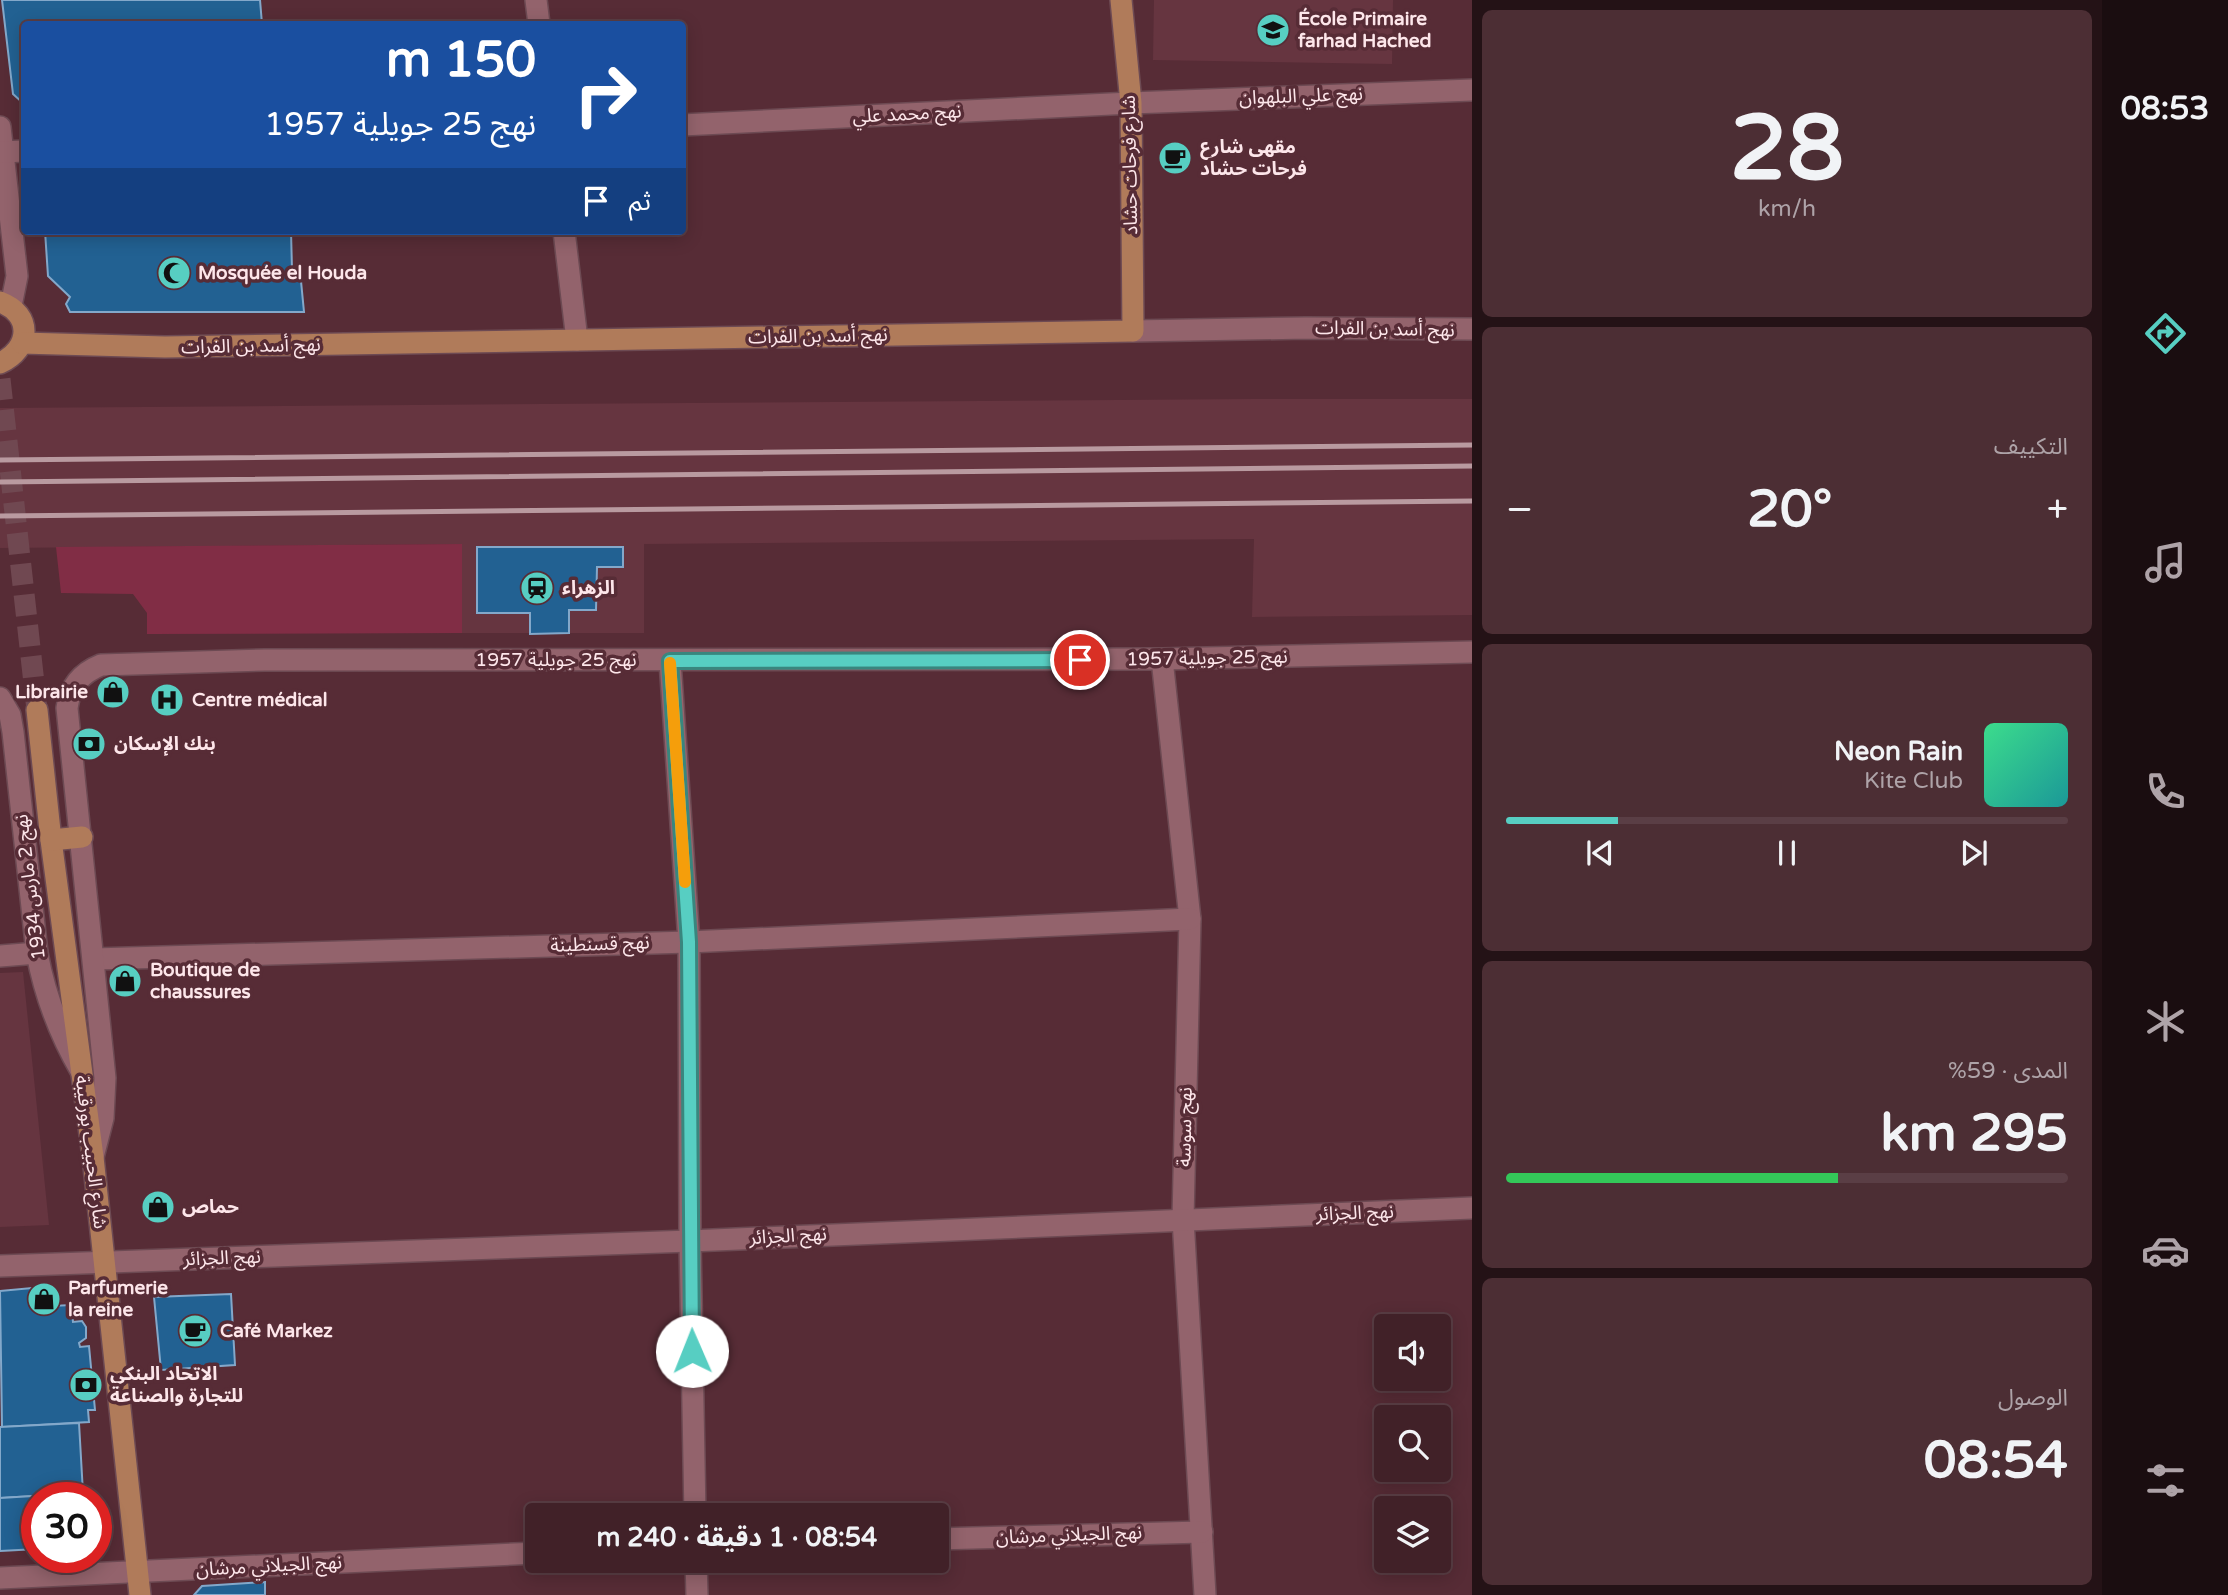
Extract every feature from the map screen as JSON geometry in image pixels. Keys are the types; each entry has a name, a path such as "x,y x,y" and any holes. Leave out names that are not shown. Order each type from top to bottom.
{"main road":[{"name":"شارع فرحات حشاد","path":"1121,0 1130,103 1133,331"},
{"path":"0,363 17,352 24,332 18,313 5,304"},
{"name":"نهج أسد بن الفرات","path":"22,343 165,347 1133,331"},
{"name":"شارع الحبيب بورقيبة","path":"37,710 51,840 93,1157 140,1595"},
{"path":"51,840 82,837"}],"street":[{"path":"536,0 539,21"},
{"name":"نهج علي البلهوان","path":"1130,103 1472,90"},
{"name":"نهج محمد علي","path":"686,125 1130,103"},
{"path":"0,127 17,276 5,304"},
{"path":"3,152 21,151"},
{"path":"564,235 577,340"},
{"name":"نهج أسد بن الفرات","path":"1133,331 1472,329"},
{"name":"نهج 25 جويلية 1957","path":"82,837 67,708 69,696 81,676 102,665 265,660 1162,659 1472,652"},
{"name":"نهج سوسة","path":"1162,659 1190,919 1182,1219 1205,1595"},
{"path":"670,661 689,942 695,1503"},
{"name":"نهج 2 مارس 1934","path":"0,698 9,715 13,732 37,953 43,985 52,1014 81,1071"},
{"path":"82,837 105,1098 93,1157"},
{"name":"نهج قسنطينة","path":"94,959 689,942 1190,919"},
{"path":"0,956 37,953"},
{"name":"نهج الجزائر","path":"0,1265 690,1241 1472,1209"},
{"name":"نهج الجيلاني مرشان","path":"949,1539 1202,1532"},
{"name":"نهج الجيلاني مرشان","path":"0,1578 525,1554"},
{"path":"696,1573 697,1595"}],"shaded area":[{"name":"École Primaire farhad Hached","path":"1154,0 1393,0 1392,64 1153,60"},
{"path":"1472,399 1472,615 1252,617 1254,539 644,544 644,633 462,633 462,544 0,548 0,408"},
{"path":"462,544 462,633 147,634 147,613 133,594 61,593 56,547"},
{"path":"23,972 49,1225 0,1227 0,973"}],"building":[{"path":"2,0 260,0 262,21 21,21 21,101 13,94"},
{"name":"Mosquée el Houda","path":"45,235 291,235 292,270 300,271 304,312 70,312 66,304 70,297 48,276"},
{"name":"الزهراء","path":"477,547 623,547 623,567 597,567 596,610 569,610 569,633 530,634 530,613 477,613"},
{"path":"32,1288 37,1295 51,1294 52,1306 71,1305 73,1322 82,1321 86,1327 86,1338 79,1343 80,1347 89,1346 95,1410 88,1410 89,1422 2,1427 0,1291"},
{"name":"Café Markez","path":"231,1294 235,1365 161,1370 154,1297"},
{"path":"79,1423 82,1482 21,1482 21,1497 0,1498 0,1427"},
{"path":"21,1497 21,1550 0,1551 0,1498"},
{"path":"265,1582 265,1595 194,1595 202,1586"}],"tunnel":[{"path":"0,379 37,710"}],"railway":[{"path":"0,460 1472,445"},
{"path":"0,482 1472,466"},
{"path":"0,516 1472,501"}],"slow traffic":[{"path":"670,663 685,882"}],"place":[{"name":"École Primaire farhad Hached","path":"1273,30"},
{"name":"مقهى شارع فرحات حشاد","path":"1175,158"},
{"name":"Mosquée el Houda","path":"174,273"},
{"name":"الزهراء","path":"537,588"},
{"name":"Librairie","path":"113,692"},
{"name":"Centre médical","path":"167,700"},
{"name":"بنك الإسكان","path":"89,744"},
{"name":"Boutique de chaussures","path":"125,981"},
{"name":"حماص","path":"158,1207"},
{"name":"Parfumerie la reine","path":"44,1299"},
{"name":"Café Markez","path":"195,1331"},
{"name":"الاتحاد البنكي للتجارة والصناعة","path":"86,1385"}],"route":[{"path":"692,1351 689,942 670,661 1080,660"}]}
